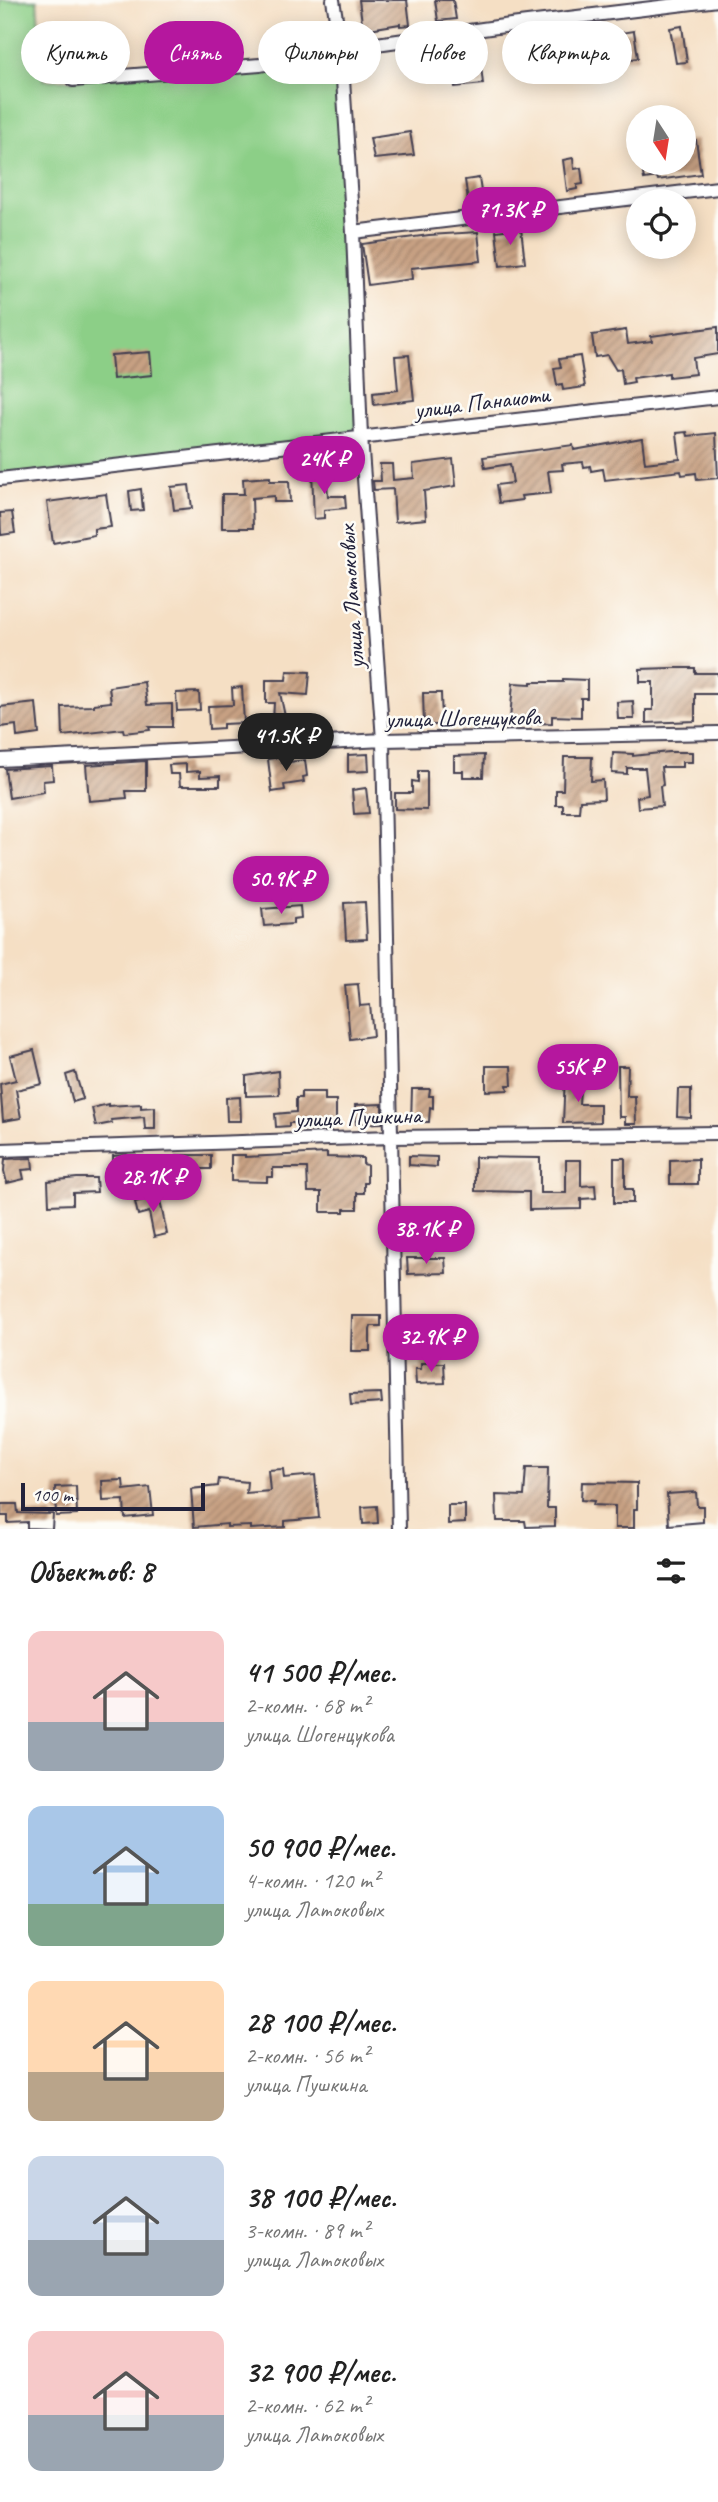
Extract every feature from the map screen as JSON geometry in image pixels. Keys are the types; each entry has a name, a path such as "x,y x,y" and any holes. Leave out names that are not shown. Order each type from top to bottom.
{"street":[{"name":"улица Латоковых","path":"333,0 336,21"},
{"path":"381,43 718,0"},
{"path":"130,75 258,65"},
{"name":"улица Латоковых","path":"343,84 360,437 383,740 399,1529"},
{"path":"352,232 718,188"},
{"name":"улица Панаиоти","path":"0,479 718,397"},
{"name":"улица Шогенцукова","path":"0,760 383,740 718,733"},
{"name":"улица Пушкина","path":"0,1150 391,1137 718,1133"}],"green space":[{"path":"0,0 37,0 39,21 21,21 21,84 130,84 130,75 144,74 144,84 244,84 244,66 258,65 258,84 343,84 361,437 0,479"}],"building":[{"path":"359,0 407,0 410,21 395,21 395,25 381,27 381,21 362,21"},
{"path":"435,0 453,0 456,19 438,21"},
{"path":"682,26 687,62 676,63 670,28"},
{"path":"632,31 638,58 632,59"},
{"path":"455,84 483,84 455,87"},
{"path":"410,132 414,155 374,159 370,138"},
{"path":"696,140 701,174 696,175"},
{"path":"573,158 574,169 581,168 583,184 577,185 577,189 567,191 563,160"},
{"path":"643,175 694,175 658,180 657,177 644,179"},
{"path":"479,178 483,205 469,207 465,180"},
{"path":"521,228 525,263 500,266 496,231"},
{"path":"478,232 481,261 411,268 412,279 368,285 362,244"},
{"path":"718,327 718,354 693,358 695,374 669,377 669,373 633,378 634,382 623,384 621,369 616,370 607,355 595,357 592,335 626,330 628,344 652,341 651,336"},
{"path":"150,352 152,375 113,379 111,355"},
{"path":"409,355 414,400 374,405 373,393 398,390 395,356"},
{"path":"580,356 585,387 563,390 562,384 557,385 554,368 561,367 559,359"},
{"path":"687,432 688,436 716,433 718,478 697,480 696,473 682,475 681,471 605,480 603,469 591,471 590,466 584,467 583,462 562,464 563,470 548,471 551,493 521,496 522,500 499,503 496,485 513,483 510,464 485,468 483,457 573,445 574,450 642,438 645,463 680,459 677,433"},
{"path":"453,459 456,486 424,491 426,519 395,522 393,489 374,490 373,481 381,481 380,464 392,464 393,480 414,478 413,464"},
{"path":"312,470 326,470 328,496 345,496 346,508 324,510 324,518 314,519"},
{"path":"270,477 270,481 289,481 290,502 274,502 274,496 252,498 253,528 222,528 222,494 244,494 243,479"},
{"path":"189,485 192,508 174,510 171,487"},
{"path":"141,489 143,510 131,511 129,491"},
{"path":"106,494 111,527 94,529 94,535 53,543 47,502"},
{"path":"12,512 15,533 1,535 0,513"},
{"path":"695,668 695,673 718,673 718,694 695,694 695,721 646,723 646,710 653,710 653,682 640,682 640,669"},
{"path":"287,671 310,672 308,695 280,693 286,721 273,721 274,703 266,703 266,680 286,680"},
{"path":"563,679 587,680 587,698 581,698 581,717 552,716 552,723 531,724 510,720 513,683 563,682"},
{"path":"144,682 147,705 172,704 172,727 63,736 62,707 94,706 111,702 109,687"},
{"path":"242,687 244,723 223,724 223,728 209,729 208,706 233,705 232,688"},
{"path":"199,692 200,710 177,711 176,693"},
{"path":"423,693 441,693 442,725 424,725"},
{"path":"633,701 634,719 618,719 617,702"},
{"path":"36,703 39,734 17,737 16,725 0,727 0,707"},
{"path":"692,752 692,762 682,762 682,767 661,767 662,806 638,808 637,797 648,795 645,768 627,768 627,774 612,773 613,753 633,756"},
{"path":"368,754 369,771 348,772 348,755"},
{"path":"484,755 483,777 463,777 463,771 454,771 454,756"},
{"path":"281,757 282,763 305,760 307,776 303,777 304,782 284,785 285,790 272,792 268,759"},
{"path":"564,757 592,757 591,781 603,780 604,799 580,800 579,812 563,812 563,805 556,805 556,790 563,790"},
{"path":"146,761 146,791 126,791 127,798 89,801 86,765"},
{"path":"186,764 186,772 200,771 200,777 220,776 220,786 180,786 179,774 170,774 169,765"},
{"path":"52,766 53,780 43,781 44,792 9,798 5,769"},
{"path":"418,771 427,771 427,810 395,809 395,793 412,793 412,781 418,782"},
{"path":"366,788 369,813 354,814 352,790"},
{"path":"365,902 367,939 346,940 344,903"},
{"path":"300,906 301,918 293,919 293,924 264,926 262,909"},
{"path":"358,984 360,1006 370,1005 373,1036 350,1039 345,985"},
{"path":"34,1050 42,1084 16,1090 21,1118 3,1121 0,1084 16,1080 10,1056"},
{"path":"486,1066 511,1066 512,1085 507,1085 508,1090 486,1091"},
{"path":"618,1066 628,1066 627,1096 635,1096 636,1124 625,1124 625,1117 619,1117"},
{"path":"278,1071 279,1095 246,1096 246,1076"},
{"path":"75,1072 83,1099 73,1102 66,1075"},
{"path":"565,1075 581,1076 579,1104 600,1104 600,1122 563,1123"},
{"path":"412,1089 430,1089 433,1108 430,1107 429,1122 411,1122"},
{"path":"678,1089 691,1089 691,1118 677,1117"},
{"path":"301,1092 325,1092 325,1100 336,1100 336,1123 289,1123 289,1126 276,1127 275,1114 296,1112 296,1098 301,1098"},
{"path":"240,1097 241,1121 227,1121 226,1098"},
{"path":"108,1104 141,1104 141,1108 155,1107 155,1129 145,1129 144,1117 111,1120 112,1123 96,1126 92,1108"},
{"path":"382,1104 382,1123 356,1124 355,1105"},
{"path":"327,1153 327,1157 363,1158 363,1164 367,1165 367,1183 364,1183 364,1193 357,1193 357,1209 321,1212 321,1192 308,1192 307,1168 273,1168 273,1177 267,1177 267,1182 231,1181 231,1155 245,1157"},
{"path":"127,1155 128,1185 114,1185 113,1156"},
{"path":"177,1155 211,1155 211,1169 191,1173 191,1169 177,1169"},
{"path":"409,1156 437,1157 437,1167 409,1165"},
{"path":"475,1157 540,1158 540,1193 566,1193 566,1160 581,1160 581,1186 595,1185 596,1198 581,1199 581,1209 529,1210 529,1192 475,1191"},
{"path":"32,1158 33,1169 22,1170 24,1179 7,1183 5,1159"},
{"path":"614,1158 625,1158 625,1189 633,1189 633,1203 614,1203"},
{"path":"698,1159 698,1184 670,1184 670,1160"},
{"path":"96,1178 97,1192 73,1193 73,1204 49,1205 48,1181"},
{"path":"159,1196 167,1234 154,1237 149,1212 138,1215 135,1202"},
{"path":"407,1258 445,1258 446,1273 408,1274"},
{"path":"352,1316 381,1316 381,1326 371,1326 370,1351 351,1351"},
{"path":"421,1363 444,1363 445,1383 416,1384 415,1369 421,1369"},
{"path":"381,1393 382,1403 351,1405 350,1394"},
{"path":"526,1468 548,1468 547,1508 555,1508 555,1526 526,1527 525,1521 497,1521 496,1495 524,1496"},
{"path":"283,1469 284,1478 315,1475 319,1518 285,1521 285,1527 251,1529 251,1526 227,1527 227,1524 194,1527 191,1489 218,1486 219,1479 247,1482 246,1493 270,1491 268,1470"},
{"path":"123,1480 124,1490 150,1487 153,1515 125,1518 124,1500 103,1501 102,1481"},
{"path":"582,1482 637,1483 634,1528 615,1528 615,1506 593,1505 594,1501 581,1500"},
{"path":"76,1486 77,1515 56,1516 55,1487"},
{"path":"696,1492 697,1506 703,1506 703,1522 669,1525 667,1494"},
{"path":"1,1504 17,1504 18,1513 53,1514 52,1529 27,1528 27,1522 8,1523 8,1516 1,1516"},
{"path":"448,1505 465,1505 465,1523 448,1524"},
{"path":"377,1506 378,1523 363,1524 362,1507"}]}
